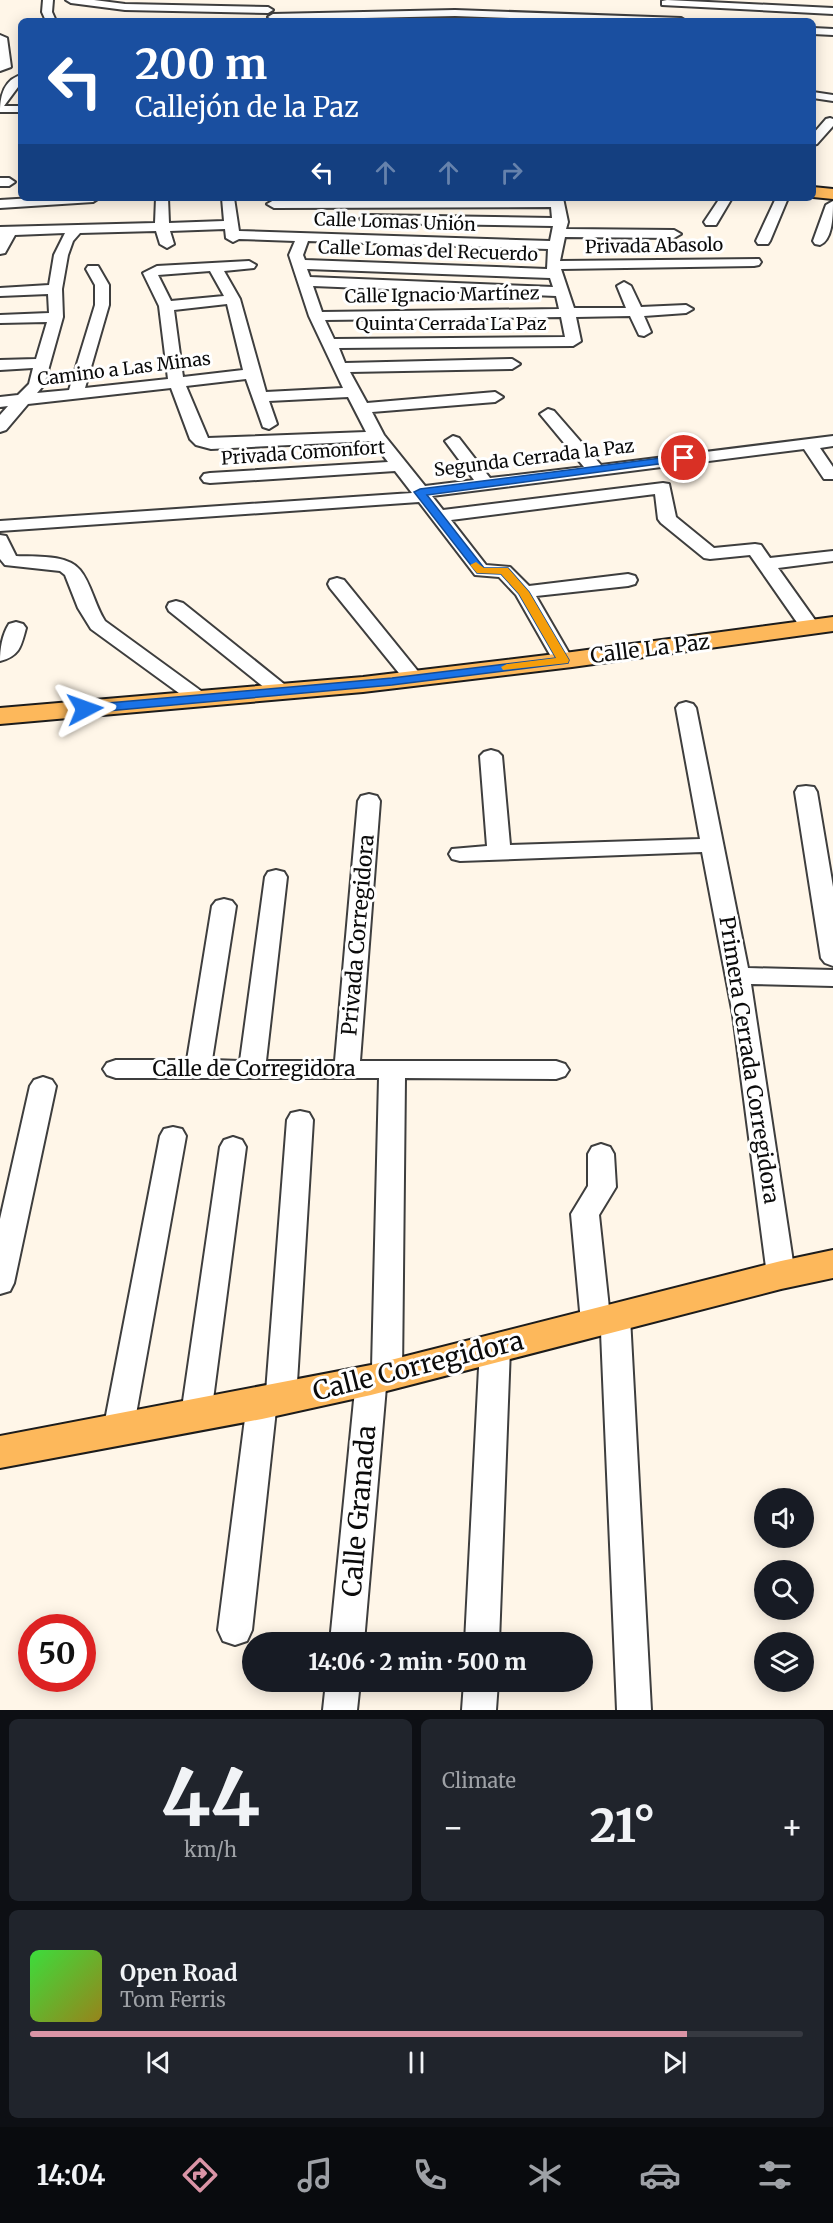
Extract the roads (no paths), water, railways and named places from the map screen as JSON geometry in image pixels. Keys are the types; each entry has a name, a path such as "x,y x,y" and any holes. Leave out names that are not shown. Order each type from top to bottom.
{"main road":[{"path":"816,192 833,194"},
{"name":"Calle La Paz","path":"0,716 201,700 414,679 821,625"},
{"name":"Calle Corregidora","path":"0,1452 272,1401 379,1377 781,1275 833,1264"}],"street":[{"path":"48,0 46,12 49,18"},
{"path":"71,0 125,7 222,4 269,11 442,17 608,18 617,6"},
{"path":"440,0 442,17"},
{"path":"666,3 833,11"},
{"path":"269,11 278,4"},
{"path":"816,31 833,32"},
{"path":"2,38 5,64"},
{"path":"3,97 18,79"},
{"path":"3,97 18,94"},
{"path":"816,95 832,96"},
{"path":"0,109 18,110"},
{"path":"816,138 830,122"},
{"path":"0,204 34,201"},
{"path":"60,201 80,215 90,215"},
{"path":"61,201 90,215"},
{"path":"162,201 162,226 166,244"},
{"path":"228,201 232,234"},
{"path":"274,204 557,201 558,234 554,269 568,313"},
{"path":"711,222 724,201"},
{"path":"763,242 781,201"},
{"path":"820,241 833,205"},
{"path":"0,250 5,231 90,215"},
{"path":"0,428 2,422 29,400 36,385 56,317 55,289 61,255 67,240 90,215"},
{"name":"Calle Lomas Unión","path":"90,215 232,234 303,238 558,234"},
{"path":"354,219 558,234 674,234"},
{"path":"303,238 296,255 316,316 360,408 377,436 436,516 481,571 504,571 524,592 563,660"},
{"name":"Privada Abasolo","path":"554,269 754,262"},
{"name":"Calle Lomas del Recuerdo","path":"299,264 554,269"},
{"path":"249,265 150,272 166,306 176,381 198,439 202,442 377,436"},
{"path":"215,267 233,299 252,374 269,424"},
{"path":"75,395 102,304 102,285 93,269"},
{"path":"305,281 560,292"},
{"path":"624,286 644,332"},
{"path":"0,292 55,289"},
{"path":"166,306 233,299"},
{"name":"Calle Ignacio Martínez","path":"316,316 635,312 686,309"},
{"name":"Quinta Cerrada La Paz","path":"329,344 573,341 568,313"},
{"path":"0,319 56,317"},
{"path":"0,365 41,363"},
{"path":"340,368 512,364"},
{"name":"Camino a Las Minas","path":"0,402 252,374"},
{"path":"259,397 352,392"},
{"path":"360,408 495,397"},
{"path":"548,414 597,471"},
{"path":"453,441 486,484"},
{"name":"Segunda Cerrada la Paz","path":"0,526 421,495 663,460 833,441"},
{"path":"809,444 830,475"},
{"name":"Privada Comonfort","path":"210,478 399,466"},
{"path":"436,516 663,488 667,519 710,554 755,549 765,564 821,625"},
{"path":"0,540 6,564 53,564 66,567 73,573 87,608 98,624 201,700"},
{"path":"765,564 833,556"},
{"path":"524,592 628,580"},
{"path":"337,584 414,679"},
{"path":"176,607 282,692"},
{"path":"0,655 11,649 16,628"},
{"name":"Primera Cerrada Corregidora","path":"686,708 746,1015 781,1275"},
{"path":"491,756 499,852"},
{"path":"806,792 833,958"},
{"name":"Privada Corregidora","path":"347,1069 369,801"},
{"path":"460,854 713,845"},
{"path":"252,1069 276,877"},
{"path":"198,1069 224,906"},
{"path":"738,976 833,978"},
{"name":"Calle de Corregidora","path":"116,1069 556,1070"},
{"name":"Calle Granada","path":"348,1632 379,1377 392,1069"},
{"path":"0,1283 43,1086"},
{"path":"235,1630 272,1401 300,1120"},
{"path":"118,1431 173,1136"},
{"path":"196,1415 233,1147"},
{"path":"601,1154 602,1186 585,1214 605,1320 634,1710"},
{"path":"482,1632 495,1348"},
{"path":"340,1710 342,1692"},
{"path":"479,1710 480,1692"}]}
